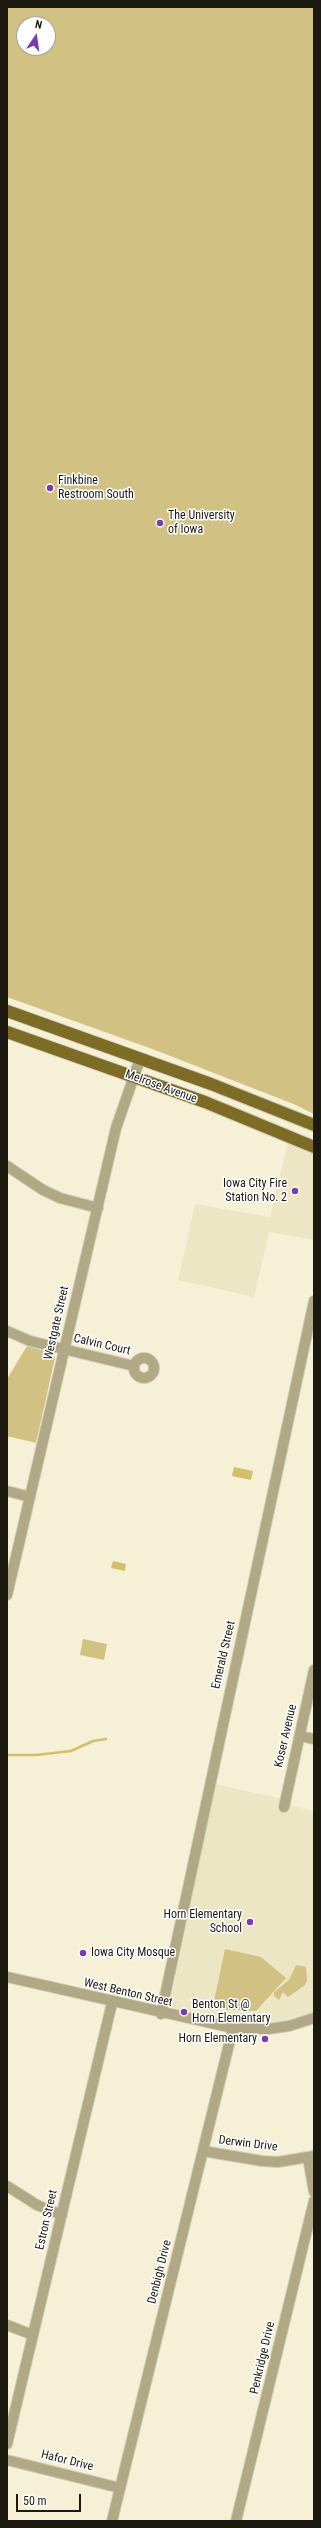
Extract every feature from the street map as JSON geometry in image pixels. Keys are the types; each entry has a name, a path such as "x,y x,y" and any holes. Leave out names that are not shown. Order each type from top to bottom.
{"main road":[{"name":"Melrose Avenue","path":"7,1011 140,1059 314,1125"},
{"name":"Melrose Avenue","path":"7,1032 237,1115 314,1147"}],"street":[{"name":"Westgate Street","path":"7,1595 116,1128 140,1059"},
{"path":"7,1166 43,1190 60,1198 98,1208"},
{"name":"Emerald Street","path":"161,2014 314,1301"},
{"name":"Calvin Court","path":"7,1331 30,1340 64,1350 134,1366"},
{"path":"7,1491 30,1497"},
{"name":"Koser Avenue","path":"284,1807 314,1670"},
{"path":"300,1736 314,1739"},
{"name":"West Benton Street","path":"7,1977 112,2003 233,2028 268,2030 289,2026 314,2018"},
{"name":"Estron Street","path":"7,2444 112,2003"},
{"name":"Denbigh Drive","path":"112,2521 233,2028"},
{"name":"Derwin Drive","path":"204,2151 262,2161 311,2157"},
{"path":"311,2157 314,2192"},
{"path":"7,2186 37,2205 62,2216"},
{"name":"Penkridge Drive","path":"236,2521 314,2201"},
{"path":"7,2325 33,2335"},
{"name":"Hafor Drive","path":"7,2460 120,2488"}],"shaded area":[{"name":"The University of Iowa","path":"7,7 314,7 314,1114 296,1105 155,1050 7,997"},
{"path":"288,1142 314,1152 314,1240 269,1232 254,1297 178,1280 195,1204 270,1217"},
{"path":"27,1346 51,1353 55,1358 36,1443 7,1436 7,1379"},
{"path":"234,1467 253,1471 251,1480 232,1476"},
{"path":"113,1561 126,1564 125,1571 111,1568"},
{"path":"83,1639 107,1644 104,1660 80,1655"},
{"name":"Horn Elementary School","path":"215,1784 292,1801 291,1806 314,1811 314,2013 281,2021 245,2024 221,2021 178,2012 172,2007 171,1999"},
{"path":"225,1949 261,1957 286,1978 256,2011 217,2009 213,2006"},
{"path":"296,1965 306,1967 307,1981 305,1985 288,1997 283,1992 279,2000 274,1996 274,1992 289,1980"}],"waterway":[{"path":"7,1755 36,1755 71,1751 93,1741 106,1739"}],"place":[{"name":"Finkbine Restroom South","path":"50,488"},
{"name":"The University of Iowa","path":"160,523"},
{"name":"Iowa City Fire Station No. 2","path":"295,1191"},
{"name":"Horn Elementary School","path":"250,1922"},
{"name":"Iowa City Mosque","path":"83,1953"},
{"name":"Benton St @ Horn Elementary","path":"184,2012"},
{"name":"Horn Elementary","path":"265,2039"}]}
